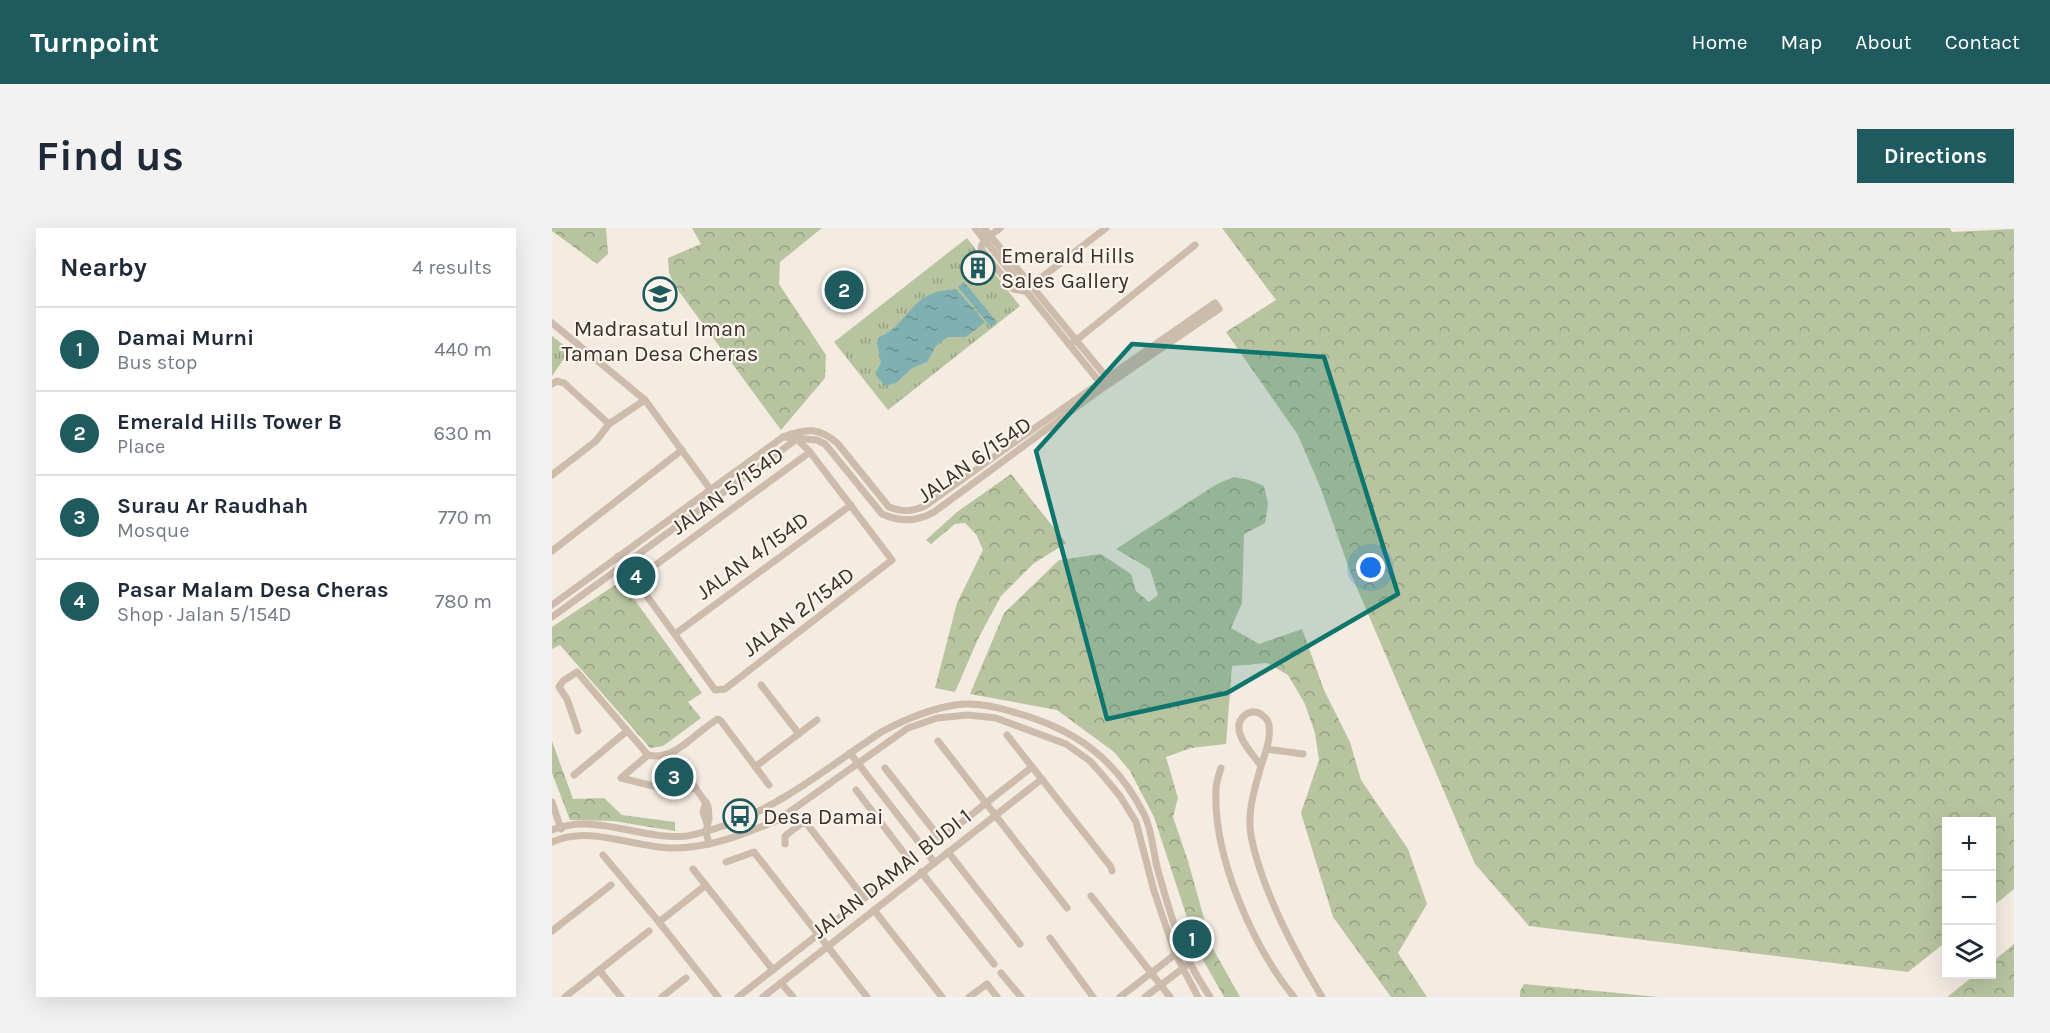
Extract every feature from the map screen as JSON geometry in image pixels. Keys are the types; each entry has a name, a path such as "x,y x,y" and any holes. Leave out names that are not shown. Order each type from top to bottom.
{"street":[{"path":"975,228 988,238 1031,285 1105,382"},
{"path":"984,228 988,238 1024,291 1073,343"},
{"path":"988,238 1000,228"},
{"path":"1024,291 1106,228"},
{"path":"1073,343 1195,245"},
{"name":"JALAN 6/154D","path":"552,605 783,437 797,432 809,430 829,435 889,507 900,511 913,511 925,506 1217,306"},
{"path":"552,323 645,400 716,498"},
{"path":"552,384 557,381 564,383 609,424"},
{"name":"JALAN 6/154D","path":"797,439 817,440 825,444 882,514 893,519 916,520 934,512 1105,382"},
{"path":"552,475 596,441 609,424 645,400"},
{"name":"JALAN 5/154D","path":"783,437 797,439"},
{"path":"552,616 797,439 810,452 851,505"},
{"path":"552,551 682,450"},
{"name":"JALAN 5/154D","path":"635,579 810,452"},
{"path":"704,481 716,484 724,480"},
{"path":"701,496 704,492 704,481"},
{"name":"JALAN 2/154D","path":"675,634 716,690 725,689 892,560 851,505"},
{"name":"JALAN 4/154D","path":"675,634 851,505"},
{"path":"618,556 675,634"},
{"path":"578,731 567,699 559,687 562,681 574,672 577,672 648,755 657,757 671,753 718,719 769,785"},
{"path":"760,685 799,734"},
{"path":"556,826 601,825 672,836 688,836 769,808 883,731 926,711 957,704 992,706 1032,717 1067,731 1084,742 1114,770 1131,792 1146,816 1157,866 1184,951 1210,997"},
{"path":"1261,766 1240,734 1241,719 1252,712 1258,712 1268,721 1270,728 1252,807 1250,824 1252,842 1263,879 1286,933 1322,997"},
{"path":"552,802 558,840 595,836 673,848 709,844 778,820 908,728 937,718 968,715 996,718 1066,744 1090,761 1129,810 1136,822 1154,891 1175,953 1198,997"},
{"path":"755,767 817,720"},
{"path":"574,775 627,731"},
{"path":"1007,735 1112,871"},
{"path":"938,741 1068,908"},
{"path":"1267,749 1303,754"},
{"path":"868,777 866,763 874,752"},
{"path":"671,753 706,802 709,812 707,828 709,844"},
{"path":"850,753 934,862"},
{"path":"648,755 621,778 682,793 695,787"},
{"path":"885,768 939,837 943,837 1032,767"},
{"path":"1221,768 1216,788 1217,815 1226,863 1241,907 1280,980 1294,997"},
{"path":"1105,778 1114,770"},
{"path":"841,776 855,772 868,777"},
{"name":"JALAN DAMAI BUDI 1","path":"764,997 1042,779"},
{"path":"738,997 907,865 907,857 856,790"},
{"path":"785,843 785,836 802,823 807,824 864,898"},
{"path":"726,862 754,852 867,997"},
{"path":"948,852 1020,944"},
{"path":"603,855 718,997"},
{"path":"693,869 773,970"},
{"path":"921,872 994,964"},
{"path":"552,931 611,885"},
{"path":"659,922 706,885"},
{"path":"1091,896 1170,997"},
{"path":"874,910 942,997"},
{"path":"565,997 649,931"},
{"path":"1050,938 1093,997"},
{"path":"1120,997 1175,953 1184,951"},
{"path":"1145,997 1190,963"},
{"path":"599,970 621,997"},
{"path":"1001,973 1021,997"},
{"path":"662,997 687,978"},
{"path":"782,983 793,997"},
{"path":"969,997 987,984 997,997"}],"highlighted area":[{"path":"1132,344 1324,357 1398,594 1227,693 1107,719 1036,451"}],"green space":[{"path":"552,228 606,228 608,254 597,264 552,231"},
{"path":"692,228 822,228 780,262 779,284 826,355 825,378 781,430 675,286 669,273 668,258 701,244"},
{"path":"1222,228 1950,228 1952,232 2014,229 2014,889 1996,904 1996,817 1942,817 1942,945 1908,972 1529,926 1475,864 1351,574 1321,489 1298,435 1226,332 1276,300"},
{"path":"967,238 1020,306 888,410 834,342"},
{"path":"552,336 570,350 552,376"},
{"path":"1011,474 1066,543 1033,564 1001,596 978,639 955,692 935,688 957,603 983,550 976,534 965,523 955,524 931,544 926,540 957,512"},
{"path":"1234,477 1264,486 1268,504 1265,523 1244,534 1242,603 1231,628 1259,644 1302,629 1324,690 1350,742 1361,780 1408,849 1427,904 1398,953 1427,997 1391,997 1333,917 1301,813 1319,760 1315,733 1305,704 1288,675 1267,663 1232,666 1226,744 1191,748 1166,757 1178,798 1173,817 1212,947 1240,997 1224,997 1198,951 1154,817 1130,771 1114,752 1057,710 970,694 1004,613 1059,560 1101,554 1131,574 1136,591 1149,602 1158,595 1150,569 1116,549 1217,484"},
{"path":"621,581 702,693 688,702 701,718 663,746 650,748 560,645 552,649 552,627"},
{"path":"552,741 573,799 604,798 622,815 675,822 675,831 613,821 570,820 552,773"},
{"path":"2014,944 2014,997 1947,997 1970,979 1996,979 1996,959"},
{"path":"1524,984 1659,997 1520,997"}],"water":[{"path":"964,282 997,322 991,327 958,287"},
{"path":"956,289 985,322 966,337 947,337 936,346 927,362 912,368 896,383 885,386 875,374 881,363 877,343 879,337 899,323 914,306 927,296"}],"place":[{"name":"Emerald Hills Sales Gallery","path":"978,268"},
{"name":"Emerald Hills Tower B","path":"844,290"},
{"name":"Madrasatul Iman Taman Desa Cheras","path":"660,294"},
{"name":"Pasar Malam Desa Cheras","path":"636,576"},
{"name":"Surau Ar Raudhah","path":"674,777"},
{"name":"Desa Damai","path":"740,816"},
{"name":"Damai Murni","path":"1192,939"}]}
